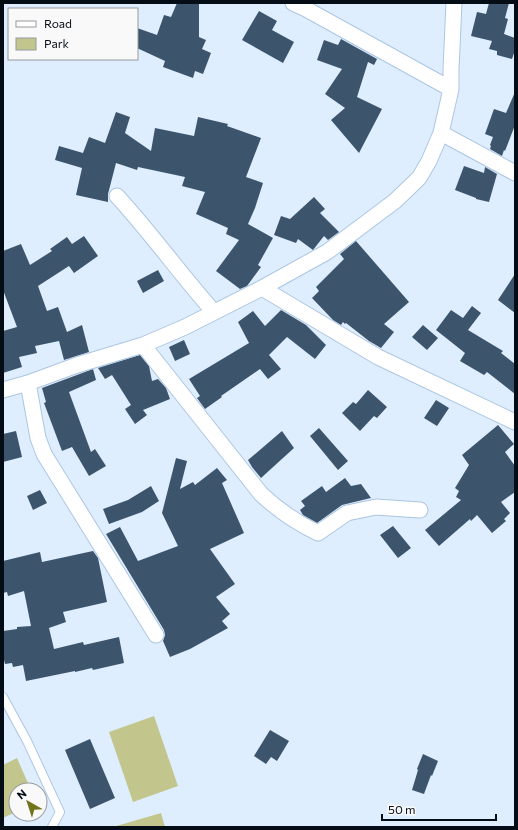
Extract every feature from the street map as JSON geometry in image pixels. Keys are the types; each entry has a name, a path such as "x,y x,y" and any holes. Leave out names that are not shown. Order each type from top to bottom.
{"street":[{"path":"293,3 451,89"},
{"path":"3,390 143,345 185,327 262,288 327,252 395,201 419,178 429,161 441,133 451,89 454,3"},
{"path":"441,133 515,173"},
{"path":"117,196 139,220 187,282 214,312"},
{"path":"262,288 378,357 515,422"},
{"path":"143,345 261,494 297,523 318,533 347,513 376,507 420,510"},
{"path":"28,383 38,438 44,454 156,635"}],"lane":[{"path":"3,696 27,741 60,812 52,827"}],"green space":[{"path":"154,716 178,786 133,802 109,732"},
{"path":"17,758 28,782 8,782 8,816 3,818 3,765"},
{"path":"161,813 165,827 113,827"}],"building":[{"path":"177,3 199,3 199,37 206,40 202,49 211,53 203,74 195,71 193,78 163,67 165,61 138,48 138,28 157,35 164,15 171,17"},
{"path":"489,3 509,3 505,18 508,19 504,34 515,38 515,50 512,59 497,55 497,51 489,49 492,41 471,36 477,12 486,14"},
{"path":"259,11 277,21 272,30 294,42 283,63 242,40"},
{"path":"341,39 377,59 374,65 368,62 357,97 382,109 359,153 331,120 345,108 325,94 342,69 317,60 324,40 338,45"},
{"path":"515,92 515,125 502,156 490,149 493,137 485,134 494,109 506,113"},
{"path":"116,112 130,117 125,133 151,151 155,128 194,136 198,117 228,124 227,126 261,138 246,177 263,183 248,224 273,238 258,265 261,267 247,286 240,289 216,271 239,240 226,234 228,228 196,214 205,192 182,186 185,177 138,167 137,170 116,163 108,194 108,202 76,195 82,168 55,160 59,146 83,153 89,137 105,143"},
{"path":"464,166 484,173 485,167 497,174 489,202 476,199 455,190"},
{"path":"314,197 325,209 320,213 339,232 328,240 324,236 313,250 298,239 296,243 274,235 281,216 290,219"},
{"path":"84,236 98,256 74,273 69,266 38,286 47,311 58,307 67,332 82,325 89,352 64,360 59,341 35,346 37,353 19,357 22,367 3,373 3,331 17,327 3,290 3,251 21,244 30,265 52,251 50,249 67,237 72,244"},
{"path":"356,241 409,302 384,324 394,332 381,348 369,341 346,323 345,324 343,322 341,325 333,320 312,298 319,291 316,287 344,259 340,254"},
{"path":"158,270 164,281 143,293 137,281"},
{"path":"515,274 515,313 498,300"},
{"path":"472,306 481,313 468,330 503,351 501,353 515,364 515,394 487,372 484,375 460,361 465,353 436,330 451,310 463,318"},
{"path":"281,310 306,325 326,345 315,359 287,337 269,355 281,369 268,379 260,369 205,409 197,398 200,396 189,379 249,343 238,322 253,311 265,326"},
{"path":"423,325 438,338 427,350 412,337"},
{"path":"184,340 190,354 175,361 169,347"},
{"path":"140,355 149,366 152,381 158,379 166,388 170,399 143,410 147,415 135,424 125,409 131,405 112,375 105,379 98,368"},
{"path":"93,369 96,380 69,392 91,452 95,449 106,466 89,476 72,447 62,451 44,403 46,402 42,388"},
{"path":"368,390 387,407 377,418 374,416 360,431 342,413 353,402 356,404"},
{"path":"436,400 449,408 437,426 424,418"},
{"path":"498,425 514,444 505,452 515,466 515,492 501,502 510,513 504,519 506,521 492,533 477,515 471,521 470,519 439,546 425,530 461,500 456,497 459,491 455,488 469,465 462,455"},
{"path":"319,428 348,461 338,470 310,436"},
{"path":"16,431 22,457 3,462 3,434"},
{"path":"282,431 294,448 261,478 248,460"},
{"path":"176,458 187,461 180,489 193,482 195,485 217,468 227,480 222,483 244,533 210,549 235,584 216,597 230,614 222,621 228,628 190,649 170,657 163,641 165,635 164,630 106,534 120,527 138,561 178,546 162,513"},
{"path":"345,478 351,486 361,484 371,498 342,505 317,523 303,515 300,510 305,506 301,501 322,486 326,492"},
{"path":"151,486 159,501 142,512 109,524 103,509 128,500"},
{"path":"40,490 47,503 33,510 27,496"},
{"path":"393,526 411,548 398,558 380,535"},
{"path":"93,551 98,558 107,602 63,612 66,622 49,628 54,649 83,642 84,645 119,637 124,663 93,670 92,668 26,681 23,665 13,667 12,663 5,664 3,656 3,631 17,629 17,627 31,626 24,591 8,596 7,592 3,593 3,561 40,552 42,562"},
{"path":"270,730 289,741 277,761 271,757 266,764 254,756"},
{"path":"90,739 115,798 90,809 65,750"},
{"path":"423,754 438,761 424,794 412,790 418,770 417,769"}]}
